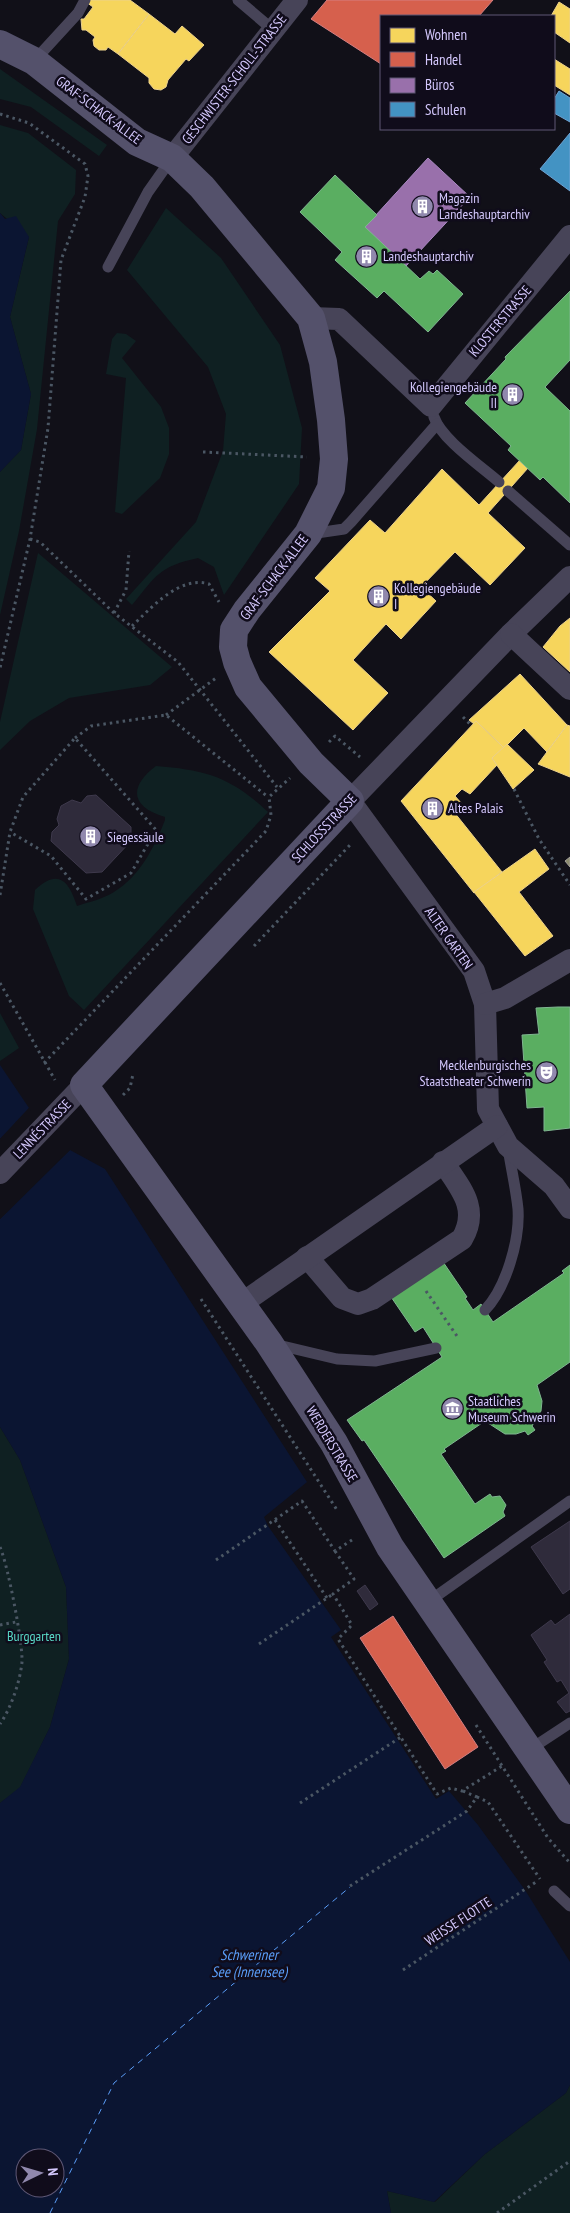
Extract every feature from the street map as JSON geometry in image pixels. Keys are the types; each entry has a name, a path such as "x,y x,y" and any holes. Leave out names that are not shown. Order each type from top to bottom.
{"street":[{"name":"GESCHWISTER-SCHOLL-STRASSE","path":"172,158 296,0"},
{"name":"GRAF-SCHACK-ALLEE","path":"0,44 34,61 138,142 172,158 202,187 311,318 322,362 331,420 334,459 331,488 308,534 234,630 233,647 237,662 248,687 311,763 350,801"},
{"name":"KLOSTERSTRASSE","path":"434,415 569,239"},
{"path":"311,318 339,319 434,415"},
{"name":"SCHLOSSSTRASSE","path":"72,1084 511,634 570,577"},
{"path":"511,634 570,689"},
{"name":"ALTER GARTEN","path":"350,801 474,971 485,1004 488,1109 508,1146 562,1188 570,1208"},
{"path":"485,1004 505,998 570,960"},
{"name":"WERDERSTRASSE","path":"72,1084 105,1113 269,1343 334,1443 390,1547 570,1810"},
{"name":"LENNÉSTRASSE","path":"0,1173 46,1124 72,1084"},
{"path":"241,1304 497,1126"},
{"path":"307,1257 342,1298 358,1304 372,1299 462,1239 469,1228 467,1199 443,1162"}],"lane":[{"path":"34,61 78,12 85,0"},
{"path":"238,0 272,29"},
{"path":"108,267 148,192 172,158"},
{"path":"308,534 344,529 434,415 499,482"},
{"path":"508,491 570,545"},
{"path":"486,1310 494,1302 506,1281 514,1248 518,1212 508,1146"},
{"path":"269,1343 337,1359 375,1361 436,1348"},
{"path":"428,1602 570,1501"},
{"path":"529,1750 570,1723"},
{"path":"554,1891 570,1906"}],"path":[{"path":"0,114 29,123 85,164 88,176 84,197 61,260 48,428 30,539 0,668"},
{"path":"203,452 334,459"},
{"path":"30,539 40,542 114,613 178,662 277,787 269,797"},
{"path":"114,613 126,590 128,551"},
{"path":"132,626 158,603 189,583 198,581 209,584 217,596 221,607"},
{"path":"0,895 10,832 23,797 75,738 91,726 166,715 237,662"},
{"path":"44,1063 266,831 272,815 269,797 166,715"},
{"path":"10,832 52,856 86,899 132,873 156,830 75,738"},
{"path":"514,789 539,839 570,884"},
{"path":"248,952 368,824"},
{"path":"0,983 44,1063 72,1084"},
{"path":"105,1113 130,1088 132,1075 139,1068"},
{"path":"413,1272 459,1339"},
{"path":"200,1296 339,1513"},
{"path":"216,1560 302,1501 354,1579 259,1644"},
{"path":"274,1520 326,1598"},
{"path":"350,1530 360,1546"},
{"path":"335,1551 355,1538"},
{"path":"0,1548 16,1622 22,1662 14,1695 0,1724"},
{"path":"333,1594 352,1625 338,1639 437,1794 451,1788 488,1802 540,1880 554,1891"},
{"path":"0,1625 16,1622"},
{"path":"472,1717 548,1838 570,1863"},
{"path":"300,1803 401,1737"},
{"path":"462,1791 502,1766"},
{"path":"350,1886 467,1811 477,1797"},
{"name":"WEISSE FLOTTE","path":"403,1970 540,1880"},
{"path":"498,2213 570,2161"}],"green space":[{"path":"0,69 107,145 99,156 31,107 0,99"},
{"path":"0,125 28,133 76,170 75,194 58,221 37,429 19,531 0,615 0,472 21,450 31,394 10,317 29,237 0,213"},
{"path":"166,208 221,258 280,345 302,428 299,484 224,595 214,567 198,558 166,569 153,579 132,605 126,599 196,522 223,451 226,414 208,367 127,270"},
{"path":"117,333 126,334 136,341 122,358 161,407 169,428 169,454 160,478 122,514 115,512 126,378 106,374 112,339"},
{"path":"38,553 172,667 150,685 69,698 30,721 0,750 0,722"},
{"path":"156,766 189,770 217,777 242,791 268,812 84,1010 69,996 33,909 35,890 50,880 62,880 70,890 77,906 110,894 139,870 151,851 165,820 165,817 145,808 137,796 141,781"},
{"path":"0,1013 19,1048 0,1061"},
{"name":"Burggarten","path":"0,1427 20,1460 66,1587 69,1659 50,1727 20,1788 0,1803"},
{"path":"570,2085 570,2213 391,2213 387,2191 435,2202 485,2154 566,2093"}],"water":[{"path":"0,213 5,219 16,216 29,237 10,317 31,394 21,450 0,472"},
{"path":"0,1065 29,1108 0,1139"},
{"name":"Schweriner See (Innensee)","path":"70,1150 105,1169 307,1482 264,1517 268,1526 341,1630 331,1637 436,1799 449,1791 478,1825 525,1890 570,1962 570,2085 566,2093 485,2154 434,2202 387,2191 391,2213 0,2213 0,1803 20,1787 50,1727 69,1659 66,1587 20,1460 0,1427 0,1219"}],"pier":[{"path":"29,1108 31,1110 0,1142 0,1139"},
{"path":"69,1148 70,1150 0,1219 0,1216"}],"building: Wohnen":[{"path":"88,0 130,0 149,14 118,54 108,47 106,50 99,50 94,46 93,40 95,37 86,30 82,30 81,19 84,19 93,7 86,2"},
{"path":"559,2 570,9 570,43 555,33 555,15 552,15"},
{"path":"149,14 175,34 182,26 204,45 189,61 186,59 168,80 166,87 161,90 154,89 149,83 149,78 118,54"},
{"path":"555,60 570,69 570,95 555,86"},
{"name":"Kollegiengebäude I","path":"520,460 528,468 488,513 525,548 490,585 455,552 421,587 436,601 401,639 386,624 353,660 388,693 353,730 269,652 330,591 315,578 370,520 385,533 442,469 479,505"},
{"path":"570,618 570,672 543,647 560,626"},
{"path":"520,674 567,725 547,752 524,728 504,748 476,721 474,724 469,720"},
{"name":"Altes Palais","path":"476,721 504,748 492,758 497,765 470,794 462,789 455,796 462,804 454,812 502,872 474,893 401,801"},
{"path":"567,725 570,726 570,777 538,764"},
{"path":"507,744 534,770 513,789 492,758"},
{"path":"535,849 549,869 519,892 553,936 525,956 474,892"}],"building: Handel":[{"path":"327,0 493,0 480,15 380,15 380,63 311,19"},
{"path":"393,1616 478,1747 445,1769 360,1638"}],"building: Büros":[{"name":"Magazin Landeshauptarchiv","path":"428,158 470,197 406,266 365,227"}],"building: Schulen":[{"path":"559,91 570,98 570,122 555,114 555,97"},
{"path":"570,133 570,191 540,169"}],"building: Öffentlich":[{"name":"Landeshauptarchiv","path":"335,175 377,215 365,227 420,279 429,271 433,274 437,270 463,294 428,332 384,291 377,298 335,260 342,252 300,212"},
{"name":"Kollegiengebäude II","path":"570,291 570,360 545,387 570,411 570,503 543,477 540,480 508,450 511,446 465,403 506,359 505,357"},
{"name":"Mecklenburgisches Staatstheater Schwerin","path":"570,1007 570,1128 544,1131 544,1107 527,1108 522,1035 539,1034 536,1008"},
{"name":"Staatliches Museum Schwerin","path":"439,1256 467,1297 465,1298 473,1310 481,1304 493,1322 564,1273 562,1271 570,1265 570,1362 537,1385 542,1401 541,1411 532,1426 535,1430 528,1435 525,1431 516,1434 505,1434 485,1421 444,1449 446,1451 441,1454 475,1504 490,1494 492,1497 500,1496 506,1505 503,1512 505,1516 444,1558 364,1440 362,1441 347,1420 442,1357 423,1327 415,1332 387,1291"}],"building: Industrie":[{"path":"570,857 570,867 565,861"}],"building: Sonstige":[{"name":"Siegessäule","path":"96,795 131,827 131,841 102,872 86,873 51,841 52,832 59,825 57,819 61,806 72,800 81,803 87,796"},
{"path":"570,1521 570,1589 563,1594 531,1547"},
{"path":"365,1585 378,1604 370,1610 357,1591"},
{"path":"570,1614 570,1711 566,1713 557,1702 569,1693 561,1680 557,1682 544,1662 547,1660 531,1635 551,1620 555,1625"}],"ferry route":[{"path":"50,2213 114,2083 350,1887"}],"place":[{"name":"Magazin Landeshauptarchiv","path":"423,206"},
{"name":"Landeshauptarchiv","path":"367,256"},
{"name":"Kollegiengebäude II","path":"513,395"},
{"name":"Kollegiengebäude I","path":"378,596"},
{"name":"Altes Palais","path":"432,808"},
{"name":"Siegessäule","path":"91,837"},
{"name":"Mecklenburgisches Staatstheater Schwerin","path":"547,1073"},
{"name":"Staatliches Museum Schwerin","path":"452,1409"}]}
